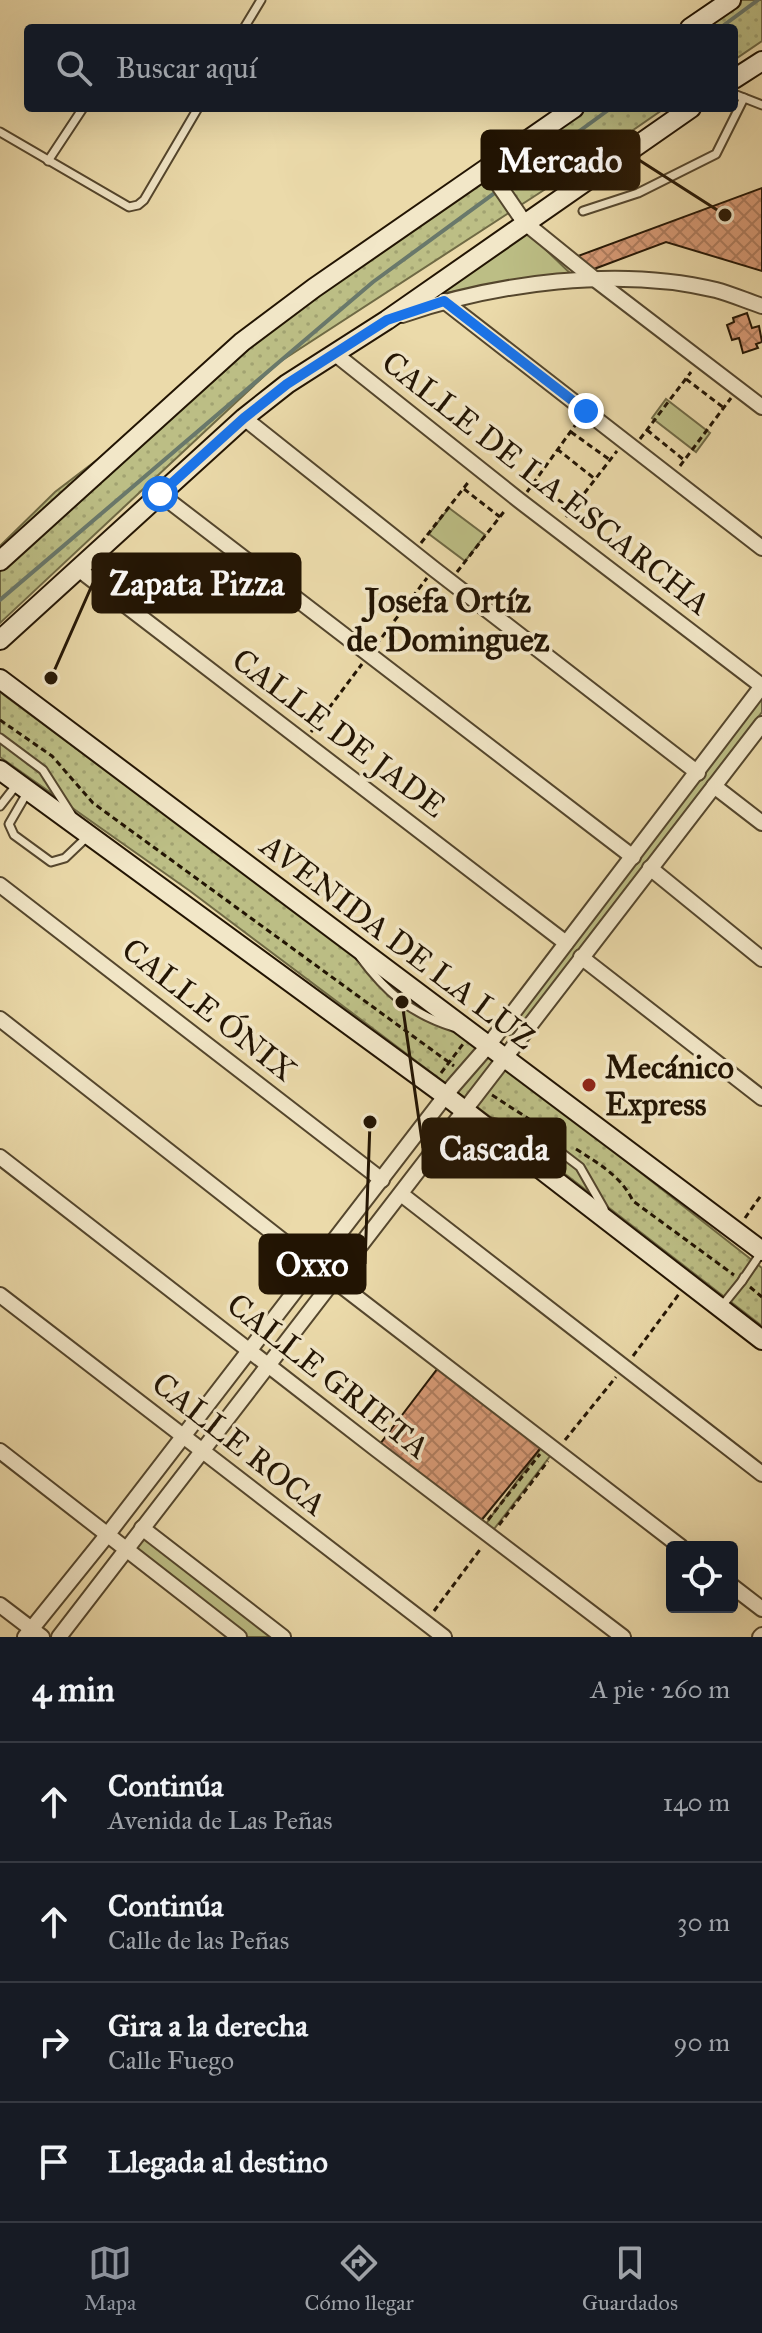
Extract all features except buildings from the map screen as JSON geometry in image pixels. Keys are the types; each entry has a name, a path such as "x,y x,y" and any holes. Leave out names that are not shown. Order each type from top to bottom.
{"main road":[{"path":"696,24 731,0"},
{"path":"738,76 762,61"},
{"path":"0,561 242,342 314,288 492,174 569,112"},
{"path":"0,640 244,418 287,384 387,320 518,215 685,112"},
{"name":"AVENIDA DE LA LUZ","path":"0,679 762,1251"},
{"path":"0,770 444,1089 688,1282 727,1301 762,1340"}],"street":[{"path":"492,174 518,215 592,277 762,407"},
{"path":"387,320 444,301 592,277 716,290 762,306"},
{"path":"444,301 762,548"},
{"name":"CALLE DE LA ESCARCHA","path":"334,353 762,686"},
{"path":"244,418 698,773"},
{"path":"160,494 633,857"},
{"name":"CALLE DE JADE","path":"77,568 566,943"},
{"path":"0,1605 33,1634 382,1180 444,1089 464,1074 487,1047 762,686"},
{"path":"59,1637 401,1194 470,1111 481,1088 762,724"},
{"path":"714,786 762,823"},
{"path":"650,868 762,959"},
{"name":"CALLE ÓNIX","path":"0,885 382,1180"},
{"path":"581,957 762,1098"},
{"path":"0,1019 315,1266"},
{"name":"CALLE GRIETA","path":"0,1157 623,1637"},
{"path":"401,1194 762,1474"},
{"path":"334,1280 673,1541"},
{"name":"CALLE ROCA","path":"0,1295 444,1637"},
{"path":"0,1451 239,1637"},
{"path":"142,1528 283,1637"},
{"path":"738,1591 762,1609"}],"lane":[{"path":"246,24 261,0"},
{"path":"738,96 762,105"},
{"path":"738,110 744,98"},
{"path":"48,161 80,112"},
{"path":"0,132 129,207 138,205 196,112"},
{"path":"583,211 638,193 716,154 737,112"},
{"path":"0,738 43,770 85,833 65,858 51,862 14,835 9,824 23,787"},
{"path":"0,806 23,787"},
{"path":"727,1301 762,1251"}],"path":[{"path":"686,379 724,408 684,460 647,430 686,379"},
{"path":"586,411 534,482 572,510 624,441"},
{"path":"570,432 610,460"},
{"path":"557,449 595,479"},
{"path":"414,553 480,468"},
{"path":"464,489 500,517"},
{"path":"450,582 515,496"},
{"path":"0,720 52,756 93,803 464,1074"},
{"path":"444,1089 449,1062 469,1032"},
{"path":"613,1173 626,1186 633,1201 743,1279 762,1297"},
{"path":"735,1231 762,1194"},
{"path":"583,1418 688,1282"},
{"path":"481,1528 547,1444"}],"green space":[{"path":"731,0 762,0 762,41 738,57 738,24 696,24"},
{"path":"568,112 659,112 278,363 0,623 0,546 55,492 398,230"},
{"path":"521,226 571,274 445,293 416,303"},
{"path":"666,399 710,433 696,452 652,418"},
{"path":"449,508 485,535 465,561 429,534"},
{"path":"0,692 519,1077 762,1268 762,1326 190,891 0,757"},
{"path":"762,697 762,712 514,1038 504,1031"},
{"path":"544,1444 554,1451 491,1533 483,1528"},
{"path":"139,1533 276,1637 244,1637 128,1547"}],"waterway":[{"path":"725,24 758,0"},
{"path":"0,600 373,282 606,112"}],"place":[{"name":"Mercado","path":"725,215"},
{"name":"Zapata Pizza","path":"51,678"},
{"name":"Cascada","path":"402,1002"},
{"name":"Mecánico Express","path":"589,1085"},
{"name":"Oxxo","path":"370,1122"}],"district":[{"name":"Josefa Ortíz de Dominguez","path":"448,620"}],"route":[{"path":"160,494 244,418 287,384 387,320 444,301 586,411"}]}
